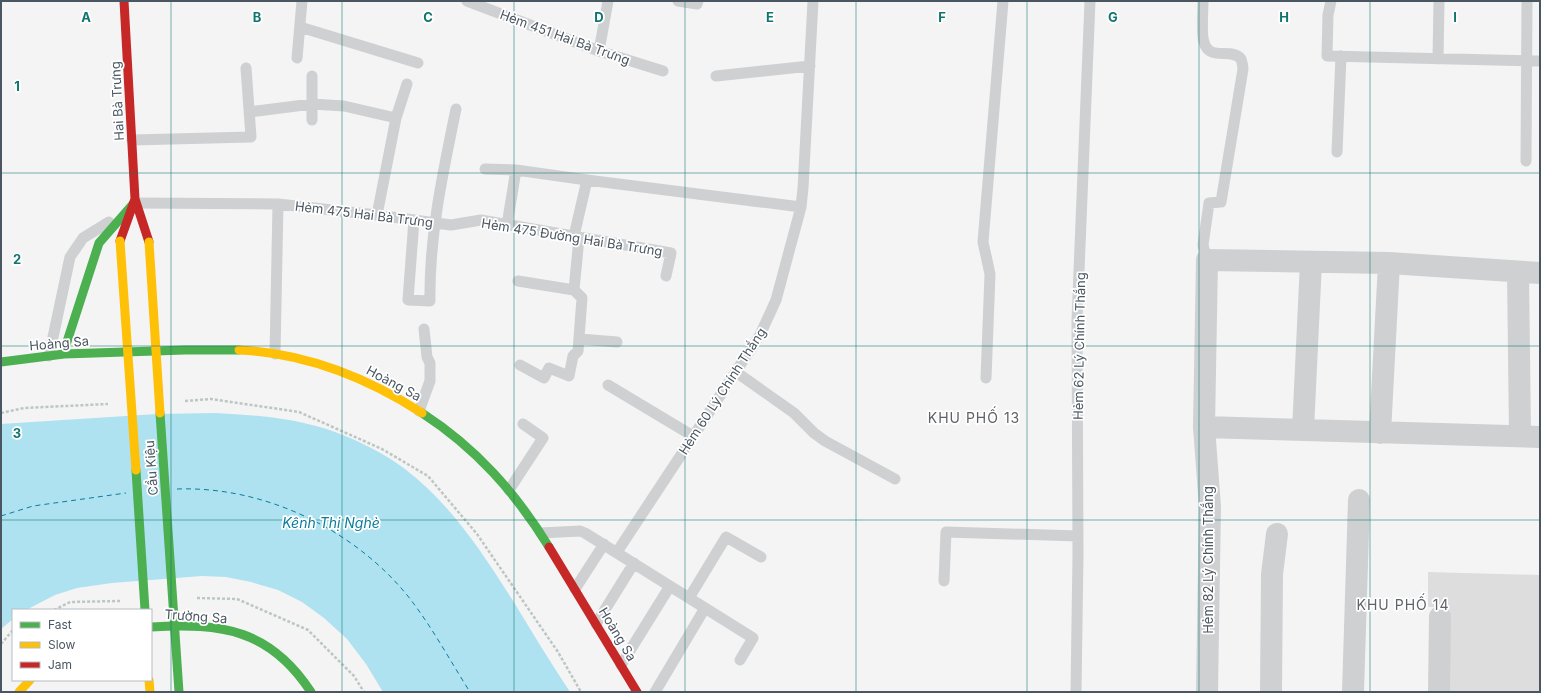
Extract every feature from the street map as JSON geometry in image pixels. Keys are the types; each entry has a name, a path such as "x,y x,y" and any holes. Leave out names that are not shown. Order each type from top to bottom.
{"street":[{"name":"Hai Bà Trưng","path":"124,1 135,202 149,242"},
{"name":"Hai Bà Trưng","path":"120,241 135,202"},
{"path":"62,354 99,243 135,202"},
{"name":"Cầu Kiệu","path":"120,241 145,609"},
{"name":"Cầu Kiệu","path":"149,242 179,692"},
{"path":"1207,260 1388,263 1518,273 1540,273"},
{"name":"Hẻm 82 Lý Chính Thắng","path":"1207,260 1204,427 1210,508 1207,692"},
{"path":"1303,430 1311,262"},
{"path":"1380,433 1388,263"},
{"path":"1204,427 1530,436 1518,273"},
{"name":"Hoàng Sa","path":"1,362 62,354 209,350 275,354 320,364 380,389 438,423 462,441 509,490 541,533 637,692"},
{"path":"1353,692 1359,500"},
{"path":"1271,692 1272,574 1277,534"},
{"path":"1439,692 1440,617"},
{"name":"Trường Sa","path":"152,627 215,627 249,636 283,658 295,670 311,692"},
{"path":"19,692 29,681"},
{"path":"149,681 150,692"}],"lane":[{"path":"297,58 302,1"},
{"name":"Hẻm 451 Hai Bà Trưng","path":"467,1 600,51 663,71"},
{"path":"600,51 608,1"},
{"path":"678,1 697,4 698,1"},
{"name":"Hẻm 60 Lý Chính Thắng","path":"617,552 760,335 776,300 801,207 813,1"},
{"path":"986,378 990,274 984,242 1003,1"},
{"name":"Hẻm 62 Lý Chính Thắng","path":"1076,692 1078,536 1077,320 1090,1"},
{"path":"1203,1 1204,42 1210,52 1218,54 1234,54 1241,60 1243,68 1221,202 1209,203 1203,246 1207,260"},
{"path":"1331,1 1328,15 1327,56 1540,61"},
{"path":"1438,59 1439,1"},
{"path":"1526,161 1527,1"},
{"path":"300,27 418,63"},
{"path":"1337,152 1341,56"},
{"path":"716,76 810,66"},
{"path":"132,140 251,137 246,68"},
{"path":"312,76 312,120"},
{"path":"377,215 396,118 407,84"},
{"path":"249,112 312,104 344,106 396,118"},
{"path":"414,220 408,300 430,301 430,277 436,223 443,173 456,108"},
{"path":"485,169 516,170 801,207"},
{"path":"507,225 516,170"},
{"path":"574,290 577,237 587,180"},
{"name":"Hẻm 475 Hai Bà Trưng","path":"135,202 278,204 451,225"},
{"name":"Hẻm 475 Hai Bà Trưng","path":"275,354 278,204"},
{"path":"48,356 70,257 83,238 125,212"},
{"name":"Hẻm 475 Đường Hai Bà Trưng","path":"451,225 480,220 671,253 666,276"},
{"path":"518,282 574,290 582,298 580,339 578,351 573,356 569,376 549,368 544,378 520,365"},
{"path":"419,411 430,381 430,364 427,357 424,329"},
{"path":"580,339 617,342"},
{"path":"736,372 794,413 814,433 825,441 895,479"},
{"path":"608,385 694,436"},
{"path":"509,490 543,438 523,424"},
{"path":"541,533 580,531 617,552 753,638 740,660"},
{"path":"944,581 946,532 1078,536"},
{"path":"689,598 726,537 761,558"},
{"path":"575,589 604,544"},
{"path":"596,624 634,563"},
{"path":"621,665 670,586"},
{"path":"655,692 705,608"}],"path":[{"path":"180,401 211,400 300,412 382,449 428,476 477,534 558,652 581,692"},
{"path":"1,413 24,408 110,404"},
{"path":"1,644 12,631"}],"water":[{"name":"Kênh Thị Nghè","path":"215,413 291,420 335,432 362,443 389,458 405,469 438,498 466,532 479,549 570,692 383,692 366,664 347,639 324,618 302,602 278,590 251,582 226,577 202,576 112,583 77,588 55,595 28,609 12,609 12,620 1,629 1,424 157,414"}],"building":[{"path":"1428,572 1540,575 1540,692 1443,692 1443,607 1428,607"}],"ferry route":[{"path":"177,489 209,490 241,495 273,504 304,516 333,531 360,550 385,571 407,595 432,630 470,692"},
{"path":"147,491 156,490"},
{"path":"1,516 33,506 126,493"}],"traffic: fast":[{"path":"63,354 99,243 134,203"},
{"path":"1,362 64,354 185,350 239,350"},
{"path":"160,413 179,692"},
{"path":"422,413 460,441 493,472 522,508 549,547"},
{"path":"136,470 145,609"},
{"path":"152,627 200,627 222,629 242,634 261,643 279,655 295,671 311,692"}],"traffic: slow":[{"path":"120,241 136,470"},
{"path":"149,242 160,413"},
{"path":"239,350 288,356 334,369 379,388 422,413"},
{"path":"19,692 29,681"},
{"path":"149,681 150,692"}],"traffic: jam":[{"path":"124,1 135,199 149,242"},
{"path":"120,241 135,199"},
{"path":"549,547 637,692"}],"district":[{"name":"KHU PHỐ 13","path":"974,417"},
{"name":"KHU PHỐ 14","path":"1403,604"}]}
